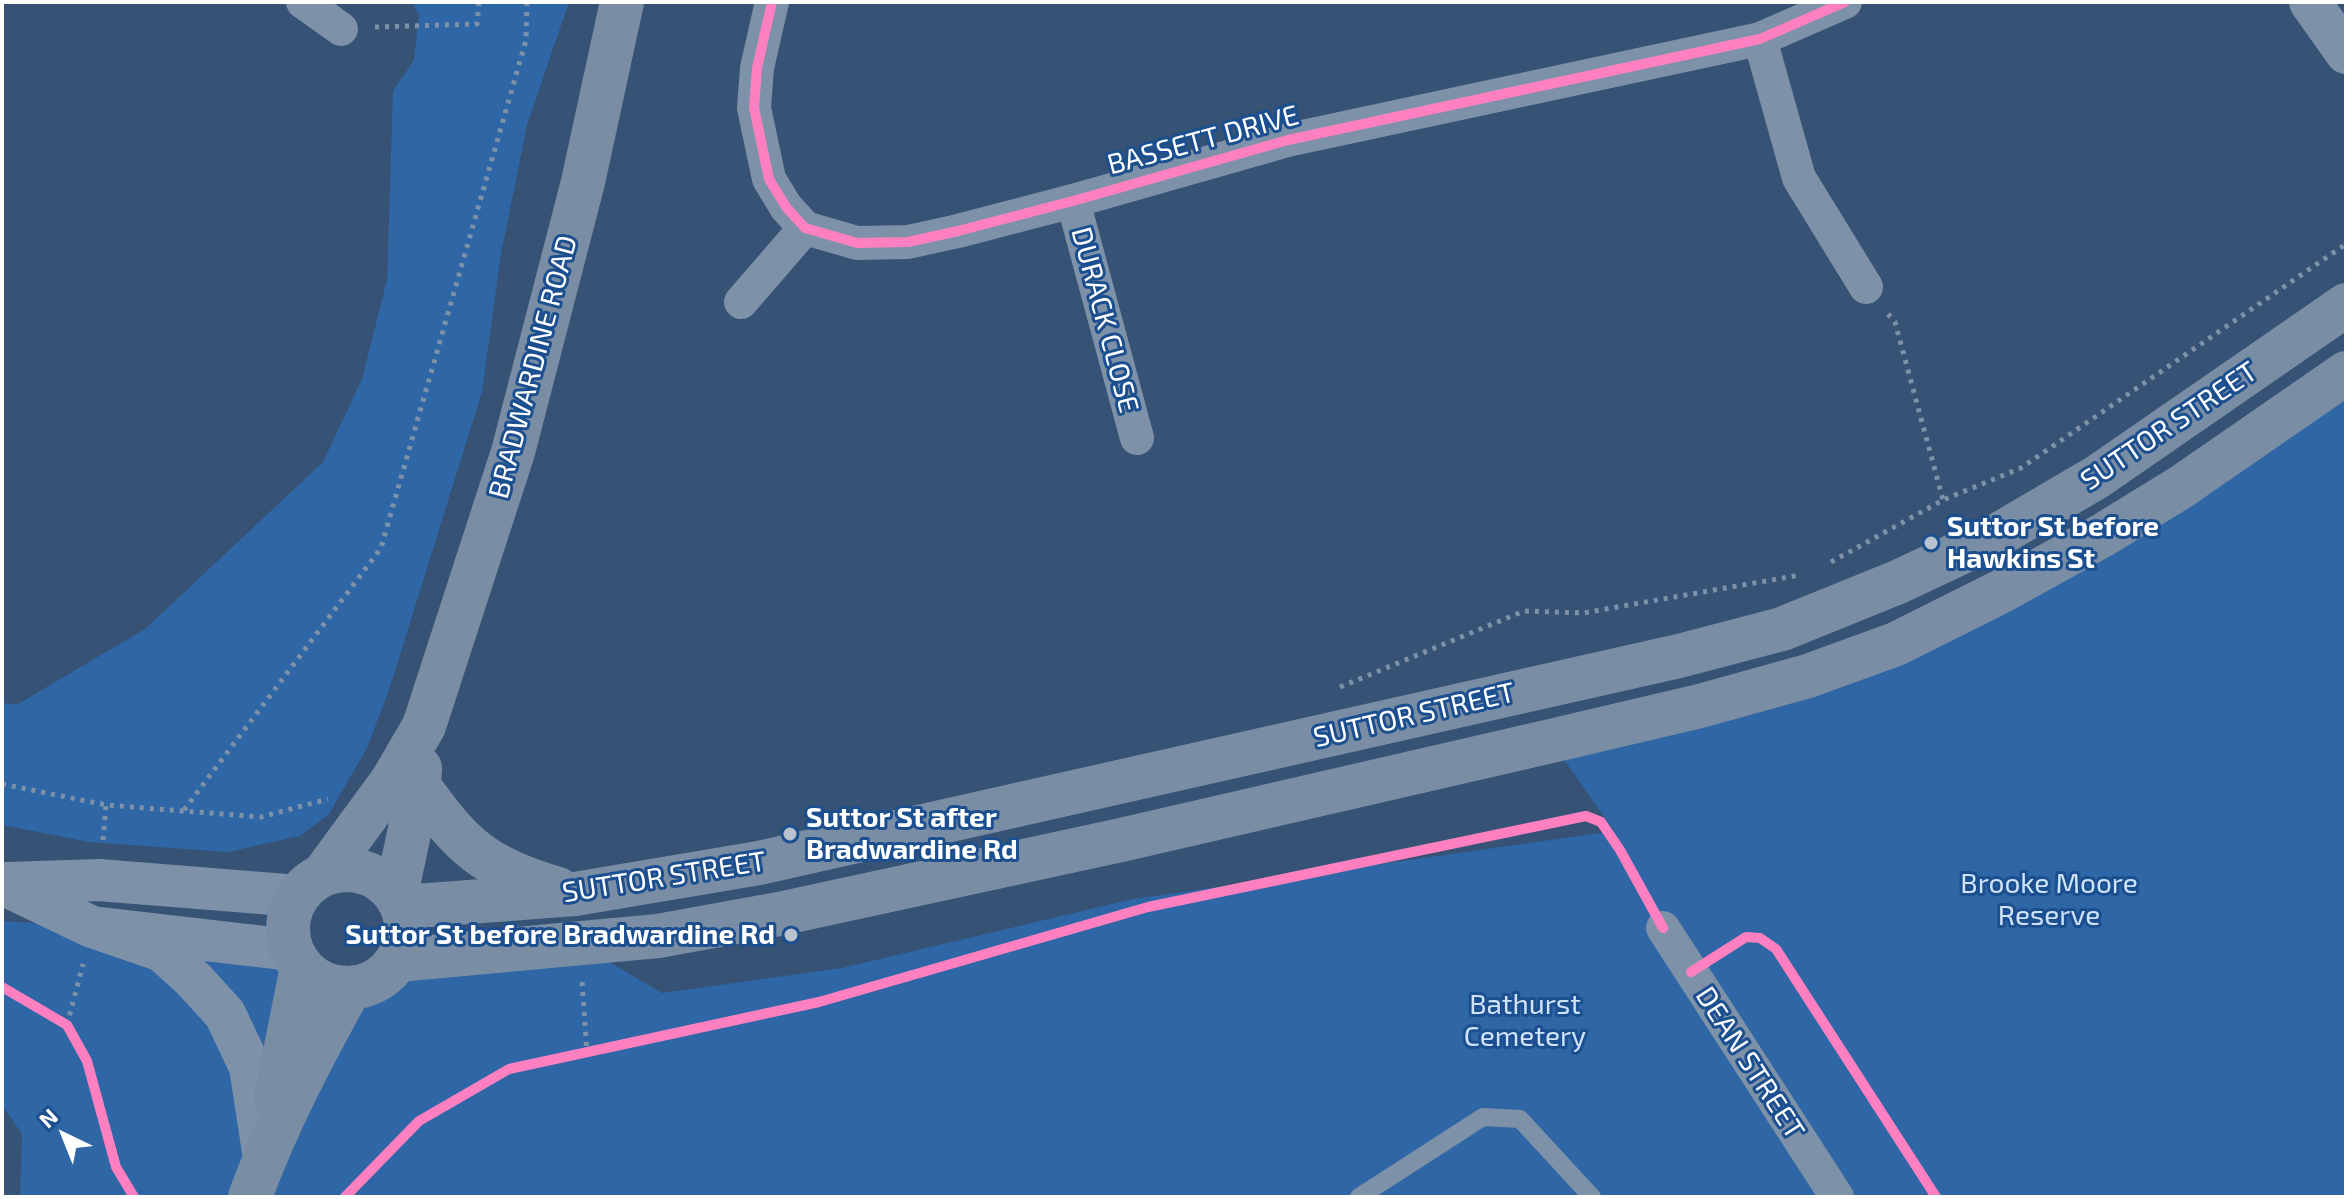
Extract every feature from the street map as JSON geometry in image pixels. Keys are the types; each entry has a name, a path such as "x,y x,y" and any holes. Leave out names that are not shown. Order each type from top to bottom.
{"main road":[{"name":"BRADWARDINE ROAD","path":"311,885 392,781 424,726 513,452 583,182 622,2"},
{"name":"SUTTOR STREET","path":"400,901 575,894 759,863 1679,656 1782,629 1898,582 1998,535 2097,477 2346,305"},
{"name":"SUTTOR STREET","path":"398,960 658,936 779,914 1536,745 1700,706 1808,676 1896,644 2000,592 2103,535 2181,487 2346,373"},
{"name":"BRADWARDINE ROAD","path":"400,901 419,786 424,726"},
{"path":"419,786 443,821 465,845 493,864 528,880 575,894"},
{"path":"257,1177 297,959 288,922 311,885 336,870 364,872 376,877 400,901 407,934 398,960 370,984 350,988 323,983 297,959"},
{"path":"257,1177 350,988"}],"street":[{"path":"303,2 341,29"},
{"path":"741,302 805,228 786,207 769,179 754,108 757,68 772,2"},
{"name":"BASSETT DRIVE","path":"805,228 857,243 908,242 1073,201 1288,140 1760,39 1845,2"},
{"path":"2310,2 2346,53"},
{"path":"1760,39 1799,178 1866,287"},
{"name":"DURACK CLOSE","path":"1073,201 1137,438"},
{"path":"2,884 99,880 311,885"},
{"path":"2,884 92,927 162,951 225,1014 250,1067 257,1177"},
{"path":"92,927 297,959"},
{"name":"DEAN STREET","path":"1663,928 1837,1197"}],"lane":[{"path":"1359,1197 1483,1117 1520,1119 1592,1197"}],"path":[{"path":"341,29 477,24 479,2"},
{"path":"184,810 381,548 526,40 527,2"},
{"path":"1824,566 1943,500 2021,468 2346,244"},
{"path":"1866,287 1895,322 1943,500"},
{"path":"1328,690 1357,681 1524,611 1583,613 1811,573"},
{"path":"2,784 106,805 261,817 334,797"},
{"path":"54,1018 67,1025 74,1037"},
{"path":"571,1055 602,1049"}],"green space":[{"path":"413,2 569,2 527,125 501,254 482,392 389,690 367,748 329,814 300,836 228,852 89,842 2,825 2,703 18,704 145,629 323,462 362,379 387,280 393,91 414,60 419,16"},
{"path":"2346,373 2346,1197 20,1197 22,1134 2,1105 2,921 92,927 291,950 265,1153 370,984 386,973 580,945 662,993 842,968 1133,899 1614,831 1551,741 1896,644"}],"cycle path":[{"path":"772,2 757,68 754,108 769,179 786,207 805,228 857,243 908,242 958,231 1288,140 1760,39 1845,2"},
{"path":"345,1197 419,1121 509,1069 819,1002 1148,907 1586,816 1601,822 1663,928"},
{"path":"1691,972 1746,937 1760,938 1776,949 1936,1197"},
{"path":"2,987 67,1025 87,1061 116,1167 134,1197"}],"place":[{"name":"Suttor St before Hawkins St","path":"1931,543"},
{"name":"Suttor St after Bradwardine Rd","path":"790,834"},
{"name":"Suttor St before Bradwardine Rd","path":"791,935"}],"park label":[{"name":"Brooke Moore Reserve","path":"2049,900"},
{"name":"Bathurst Cemetery","path":"1525,1021"}]}
